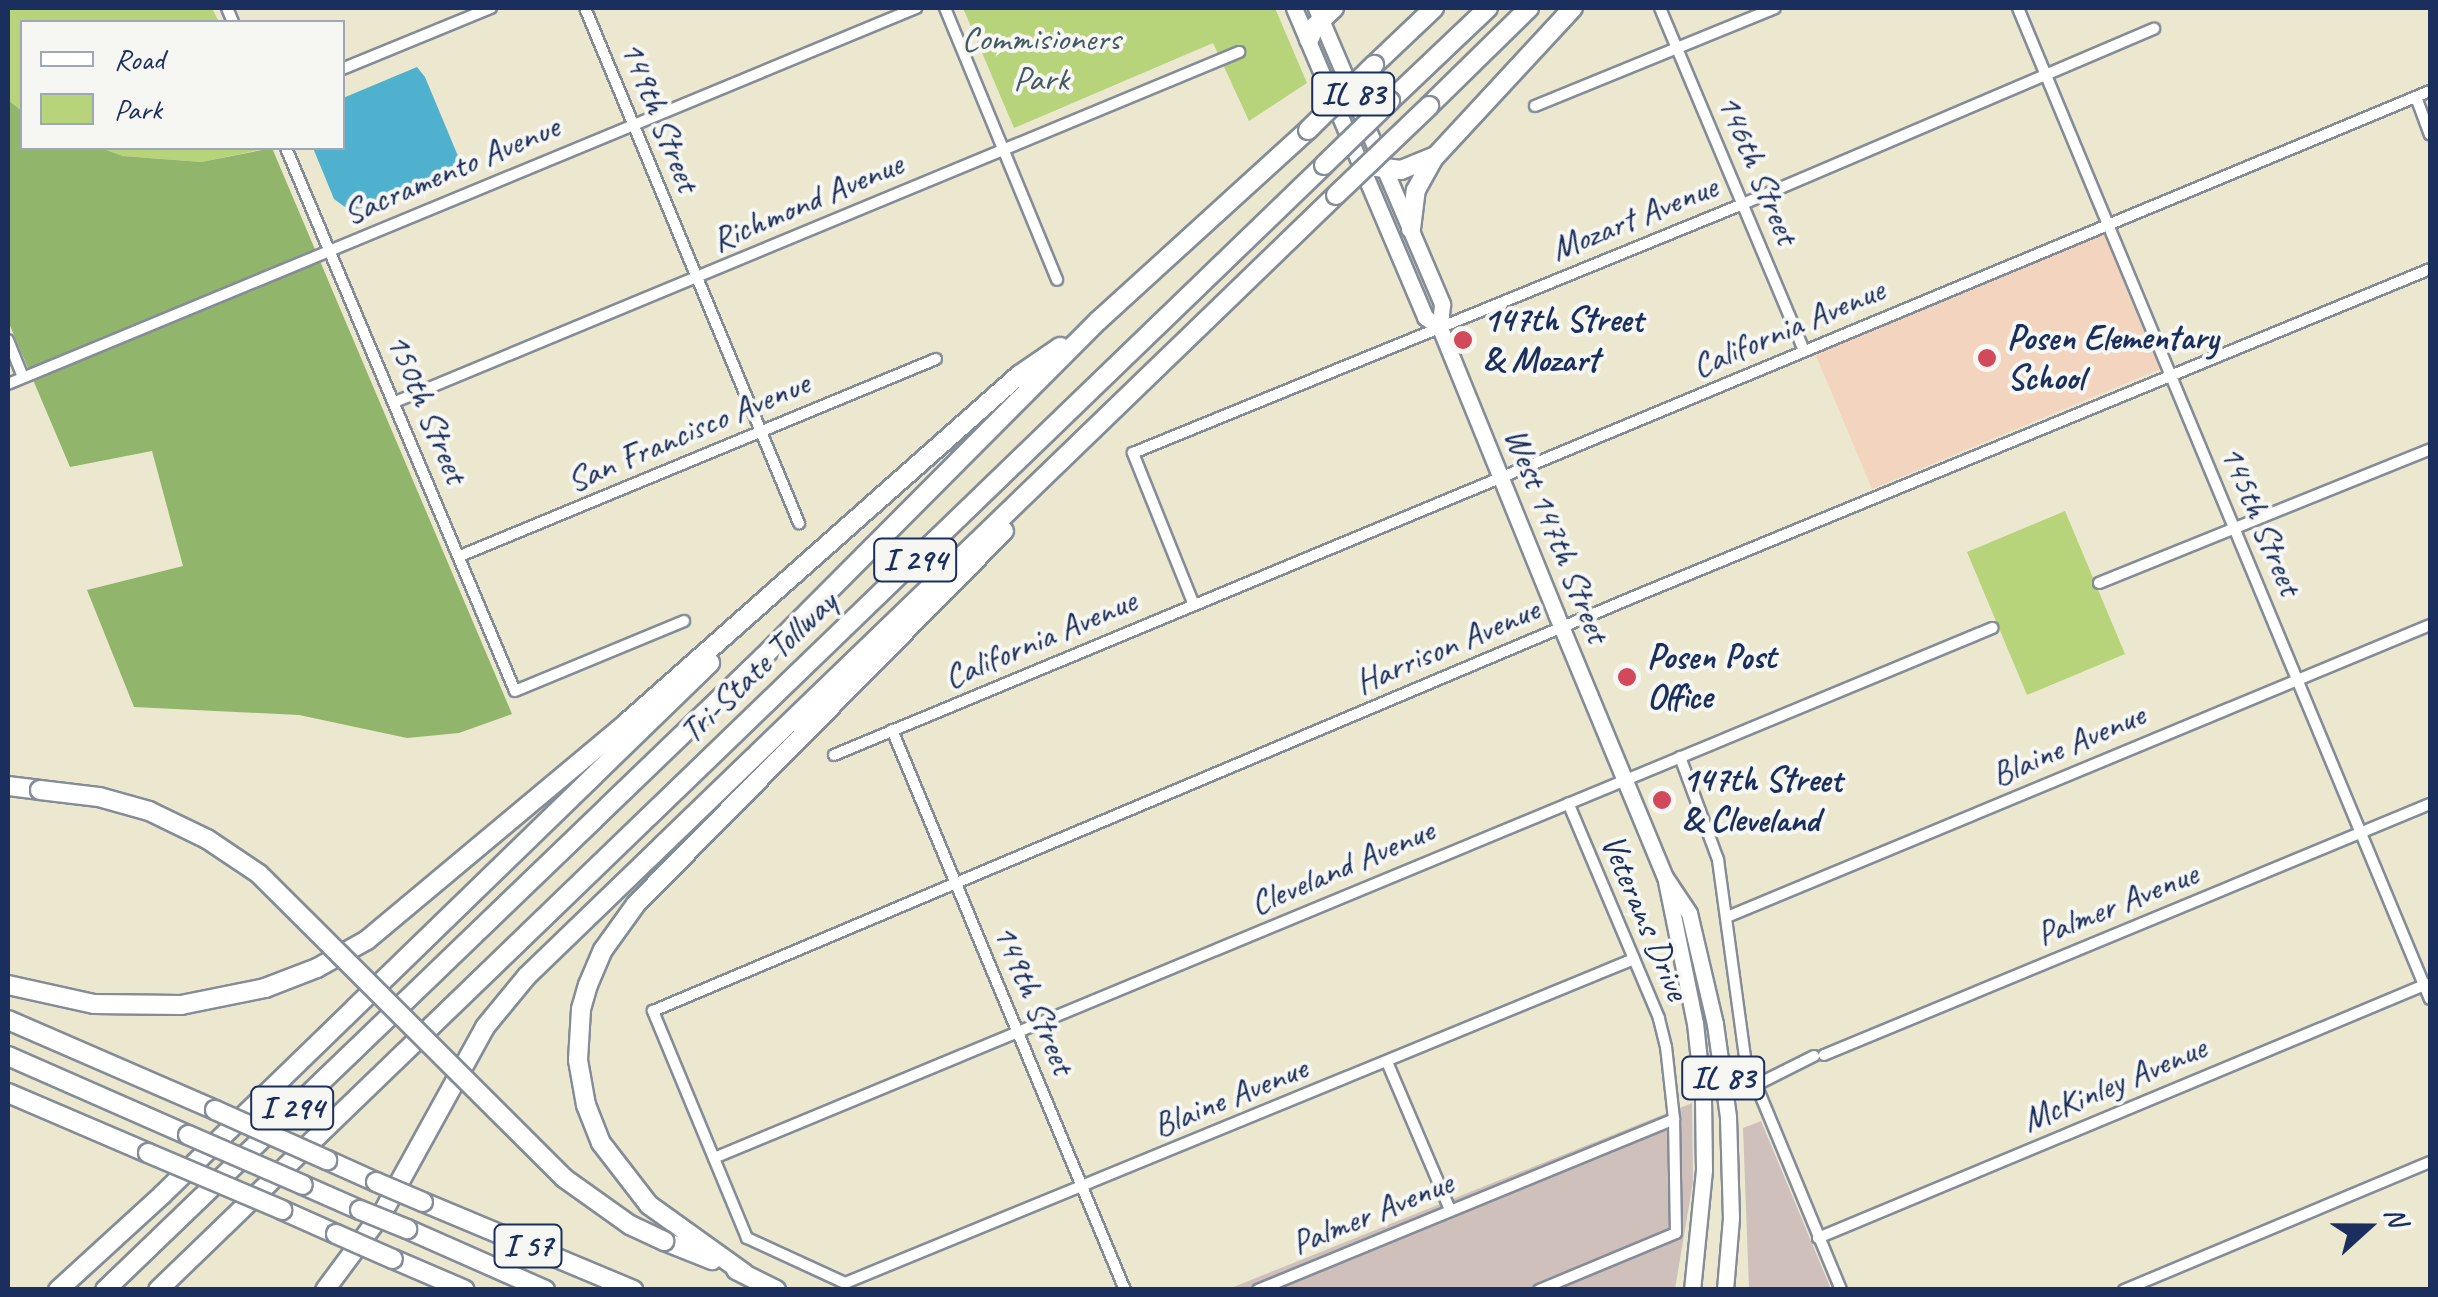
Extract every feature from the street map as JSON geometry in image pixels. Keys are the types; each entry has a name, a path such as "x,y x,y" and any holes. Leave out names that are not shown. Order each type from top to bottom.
{"highway":[{"name":"Tri-State Tollway","path":"105,1290 764,656 1098,321 1308,130 1434,8"},
{"name":"Tri-State Tollway","path":"158,1290 1488,8"},
{"path":"325,1290 383,1212 485,1028 527,976 1529,8"},
{"path":"1411,229 1416,190 1436,154 1573,8"},
{"path":"1308,40 1324,12"},
{"path":"1361,165 1410,168 1436,154"},
{"path":"8,985 66,1000 151,1007 237,996 317,968 367,940 414,906 1019,376 1098,321"},
{"path":"667,1232 614,1164 593,1124 580,1081 578,1032 588,985 603,950 636,904 1057,478 1086,437"},
{"path":"58,1290 624,750 756,610"},
{"path":"8,786 99,797 150,811 208,839 258,874 564,1178 630,1225 667,1232 776,1290"},
{"path":"8,794 40,790"},
{"name":"I 57","path":"8,1020 632,1290"},
{"name":"I 57","path":"8,1056 545,1290"},
{"path":"8,1093 465,1290"}],"main road":[{"name":"West 147th Street","path":"1294,8 1425,317 1440,328"},
{"name":"West 147th Street","path":"1324,12 1442,304 1440,328 1665,877 1696,1022 1703,1098 1704,1170 1692,1290"},
{"name":"West 147th Street","path":"1665,877 1689,913 1715,1024 1730,1172 1725,1290"}],"street":[{"path":"345,68 491,8"},
{"name":"149th Street","path":"585,8 799,523"},
{"name":"Sacramento Avenue","path":"8,384 916,8"},
{"path":"945,8 1057,280"},
{"name":"146th Street","path":"1660,8 1804,351"},
{"path":"1535,106 1775,8"},
{"name":"145th Street","path":"2018,8 2428,983 2430,999"},
{"name":"Mozart Avenue","path":"1194,605 1133,453 1743,204 2154,30"},
{"name":"Richmond Avenue","path":"395,402 1239,52"},
{"name":"California Avenue","path":"834,755 2430,91"},
{"path":"2416,97 2430,134"},
{"name":"150th Street","path":"287,150 515,692 684,621"},
{"name":"Harrison Avenue","path":"714,1158 653,1010 1562,627 2430,268"},
{"path":"8,340 23,378"},
{"name":"San Francisco Avenue","path":"460,556 936,358"},
{"path":"2099,583 2430,449"},
{"name":"Blaine Avenue","path":"1727,917 2430,625"},
{"name":"Cleveland Avenue","path":"714,1158 1992,628"},
{"name":"149th Street","path":"892,730 1125,1290"},
{"path":"1680,757 1718,860 1745,1058 1841,1290"},
{"name":"Veterans Drive","path":"1540,1290 1676,1233 1674,1119 1662,1033 1568,803"},
{"name":"Palmer Avenue","path":"1756,1085 1819,1055 2430,804"},
{"name":"Blaine Avenue","path":"714,1158 747,1238 845,1282 1634,959"},
{"name":"McKinley Avenue","path":"1818,1238 2428,983"},
{"path":"1387,1062 1450,1210"},
{"name":"Palmer Avenue","path":"1258,1290 1674,1119"},
{"path":"2124,1290 2430,1162"}],"shaded area":[{"name":"Posen Elementary School","path":"2104,234 2160,369 1872,489 1815,353"},
{"path":"1692,1103 1693,1182 1675,1289 1226,1290"},
{"path":"1761,1121 1831,1289 1749,1289 1743,1128"}],"green space":[{"path":"8,8 212,8 218,20 20,20 20,109 8,100"},
{"name":"Commisioners Park","path":"963,8 1275,8 1307,83 1249,121 1213,43 1014,128"},
{"path":"8,100 20,109 20,150 106,150 123,156 201,162 273,150 512,714 459,733 407,738 299,715 134,707 87,590 183,566 152,451 70,467 8,321"},
{"path":"106,150 259,150 201,162 123,156"},
{"path":"2065,511 2125,654 2027,695 1967,552"}],"water":[{"path":"417,67 425,77 458,156 452,174 373,206 349,210 334,199 314,150 345,150 345,97"}],"place":[{"name":"147th Street & Mozart","path":"1463,340"},
{"name":"Posen Elementary School","path":"1987,358"},
{"name":"Posen Post Office","path":"1627,677"},
{"name":"147th Street & Cleveland","path":"1662,800"}]}
